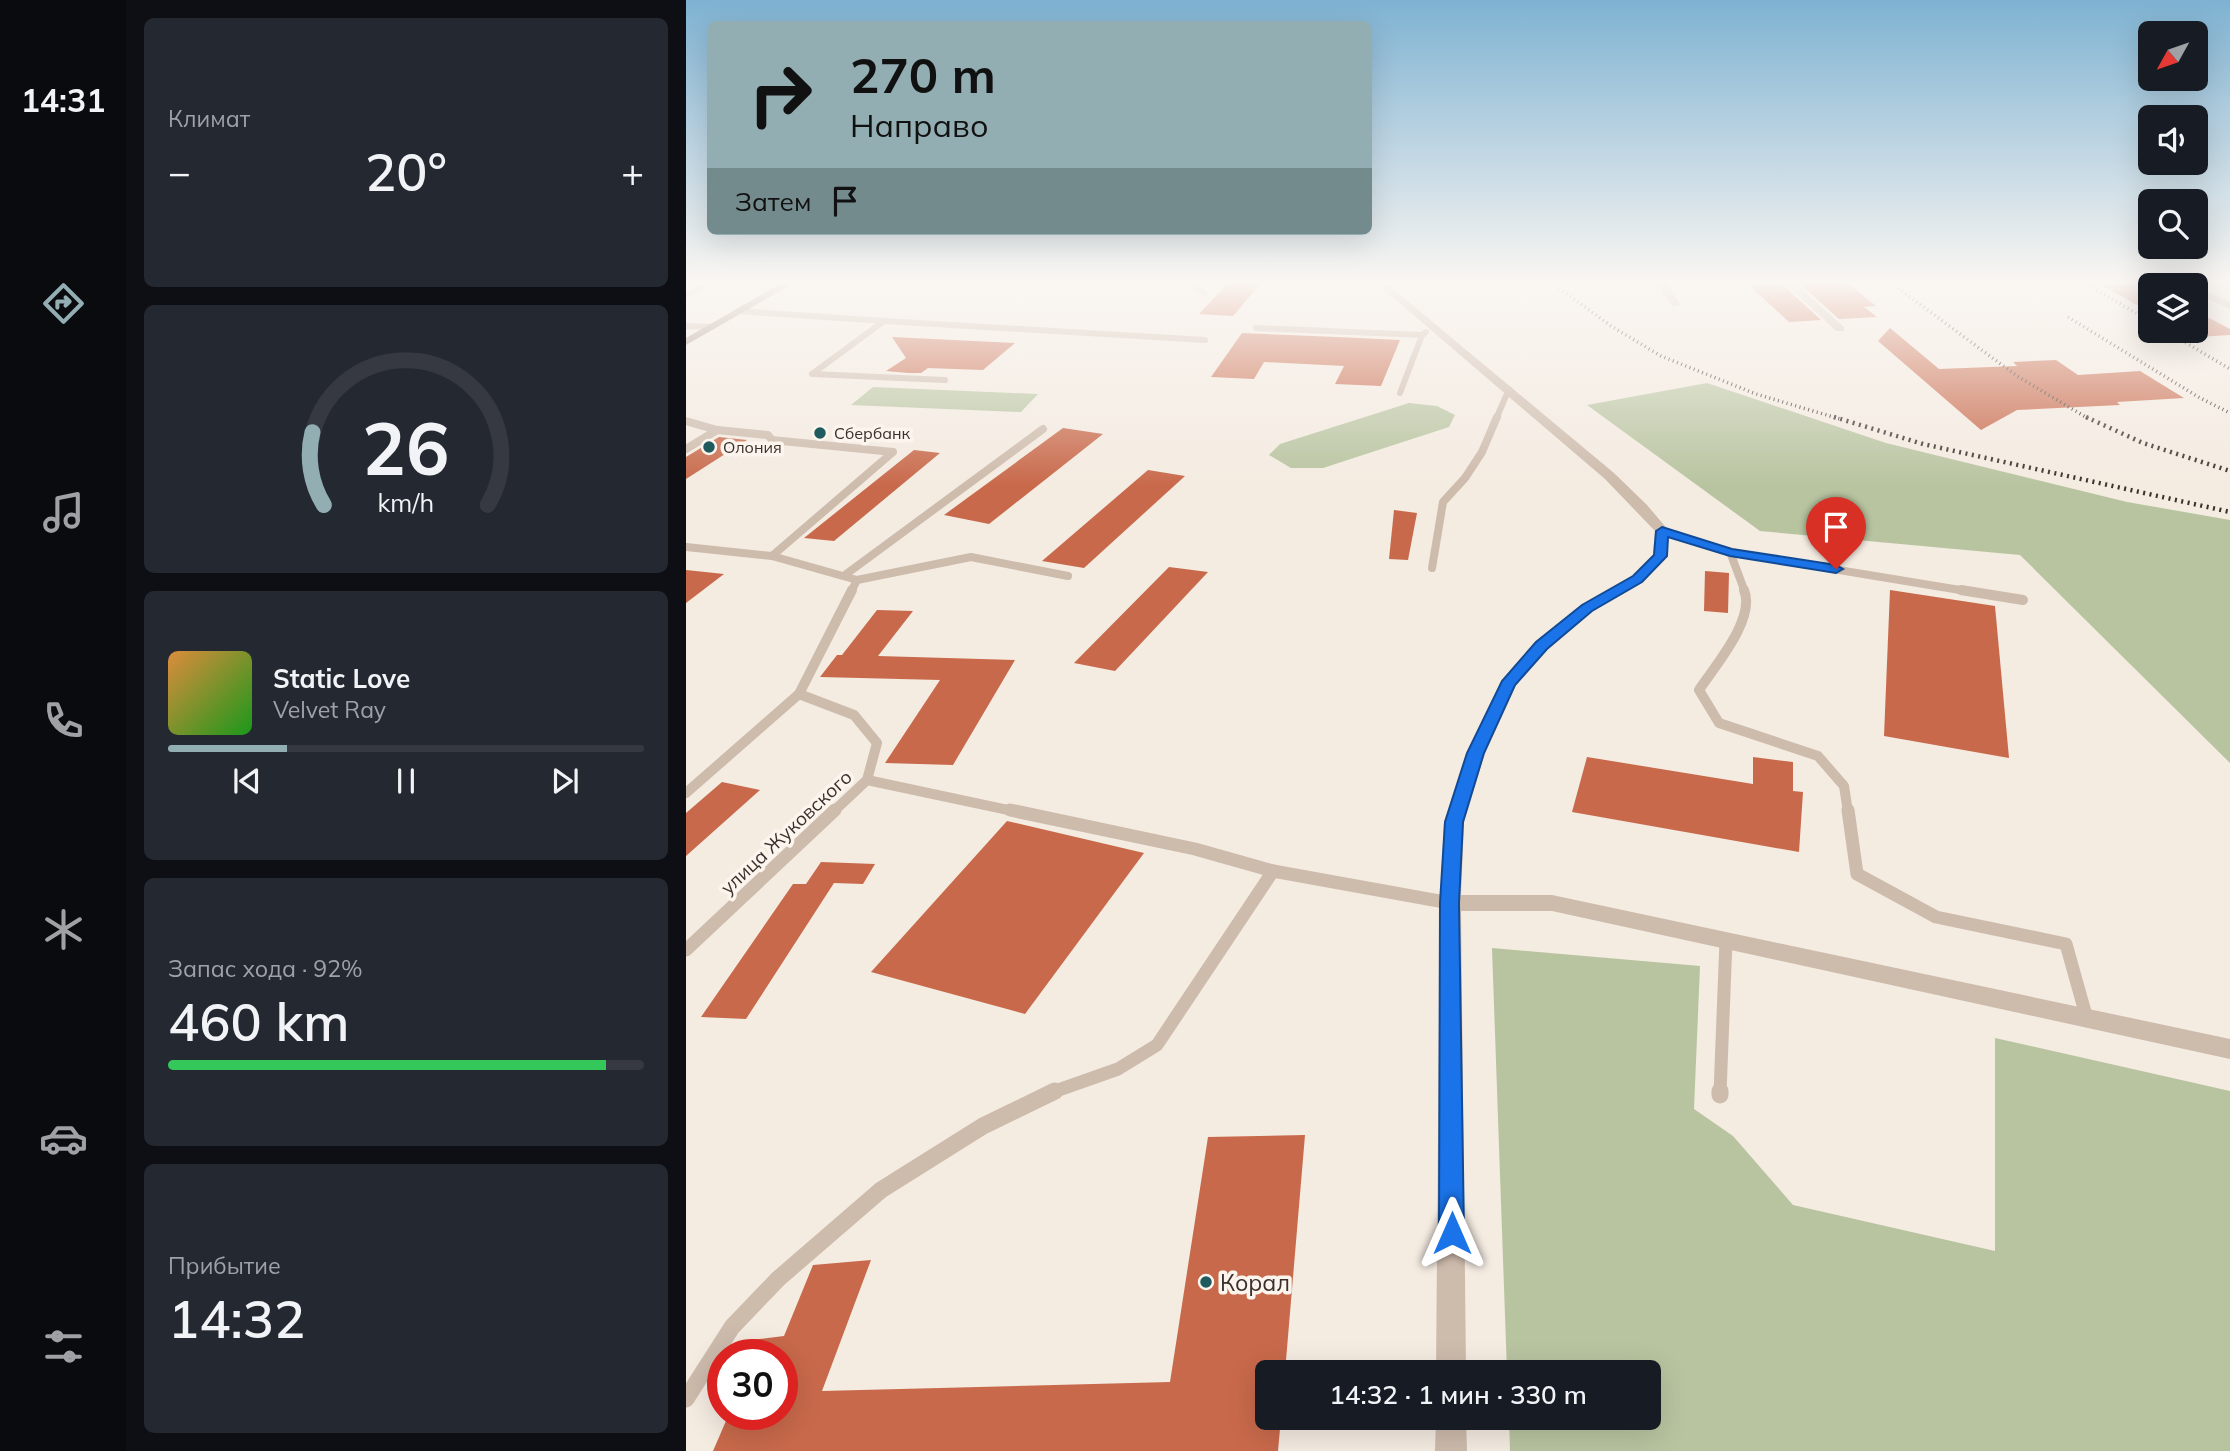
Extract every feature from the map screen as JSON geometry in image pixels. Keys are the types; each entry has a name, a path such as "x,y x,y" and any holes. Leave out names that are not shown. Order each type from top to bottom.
{"street":[{"path":"1451,1360 1450,903 1454,822 1476,753 1508,684 1541,646 1587,608 1638,579 1660,556 1662,531 1642,504 1509,389 1453,351"},
{"path":"1450,903 1552,903 2230,1049"},
{"path":"1451,1430 1451,1451"}],"lane":[{"path":"844,351 812,374 946,380"},
{"path":"1400,393 1418,351"},
{"path":"1432,568 1443,502 1465,478 1482,452 1509,389"},
{"path":"686,421 717,430 768,435 772,440 893,453 772,556"},
{"path":"845,575 1043,429"},
{"path":"686,449 717,430"},
{"path":"1662,531 1730,552 2023,600"},
{"path":"686,547 772,556 857,580 971,556 1068,576"},
{"path":"1730,552 1748,599 1738,632 1699,690 1719,723 1818,756 1844,786 1857,874 1936,917 2066,944 2087,1019"},
{"path":"686,793 799,694 857,580"},
{"name":"улица Жуковского","path":"686,950 867,780 877,743 869,727 852,712 799,694"},
{"path":"867,780 1195,849 1273,871 1450,903"},
{"path":"686,1399 732,1327 778,1279 881,1190 983,1126 1041,1096 1118,1069 1157,1045 1273,871"},
{"path":"1720,1095 1726,941"}],"green space":[{"path":"1707,383 1886,443 2127,502 2230,520 2230,763 2020,555 1760,531 1587,405"},
{"path":"873,387 1038,394 1021,412 851,405"},
{"path":"1409,403 1437,406 1455,415 1449,427 1323,468 1291,468 1269,455 1280,444"},
{"path":"1492,948 1700,966 1694,1109 1733,1136 1793,1205 1995,1251 1995,1038 2230,1091 2230,1451 1510,1451 1509,1430 1661,1430 1661,1360 1507,1360"}],"building":[{"path":"901,351 1006,351 983,370 928,368 921,373 886,371 906,358"},
{"path":"1230,351 1396,351 1381,386 1335,384 1344,366 1264,362 1254,379 1211,377"},
{"path":"1889,351 1917,351 1939,369 2017,366 2013,362 2056,360 2078,375 2140,371 2184,398 2117,402 2120,405 2017,410 1981,430"},
{"path":"1063,428 1103,434 989,524 944,515"},
{"path":"719,437 747,440 686,479 686,457"},
{"path":"914,450 940,453 834,541 804,538"},
{"path":"1148,470 1185,476 1084,568 1042,561"},
{"path":"1394,510 1417,513 1408,560 1389,559"},
{"path":"1169,567 1208,572 1115,671 1074,663"},
{"path":"686,570 724,574 686,603"},
{"path":"1705,571 1729,573 1728,613 1704,611"},
{"path":"1890,590 1995,606 2009,758 1884,736"},
{"path":"877,610 913,611 878,656 1015,660 953,765 885,763 940,680 820,677 837,655 842,655"},
{"path":"1587,757 1753,784 1753,757 1793,762 1793,791 1803,792 1799,852 1572,812"},
{"path":"722,782 760,790 686,856 686,813"},
{"path":"1007,821 1144,853 1025,1014 871,972"},
{"path":"821,862 875,864 863,884 834,883 746,1019 701,1017 793,884 806,884"},
{"path":"1305,1135 1286,1360 1255,1360 1255,1430 1280,1430 1278,1451 713,1451 722,1430 798,1430 798,1339 760,1339 784,1336 813,1265 871,1260 822,1391 1170,1382 1208,1137"}],"railway":[{"path":"1652,351 1756,394 1840,419"},
{"path":"1983,351 2017,376 2089,419"},
{"path":"2123,351 2200,398 2230,413"},
{"path":"2199,351 2230,369"},
{"path":"1834,417 1923,444 2230,512"},
{"path":"2086,417 2143,443 2230,471"}],"place":[{"name":"Сбербанк","path":"820,433"},
{"name":"Олония","path":"709,447"},
{"name":"Корал","path":"1206,1282"}],"route":[{"path":"1452,1233 1450,903 1454,822 1476,753 1508,684 1541,646 1587,608 1638,579 1660,556 1662,531 1730,552 1836,569"}]}
